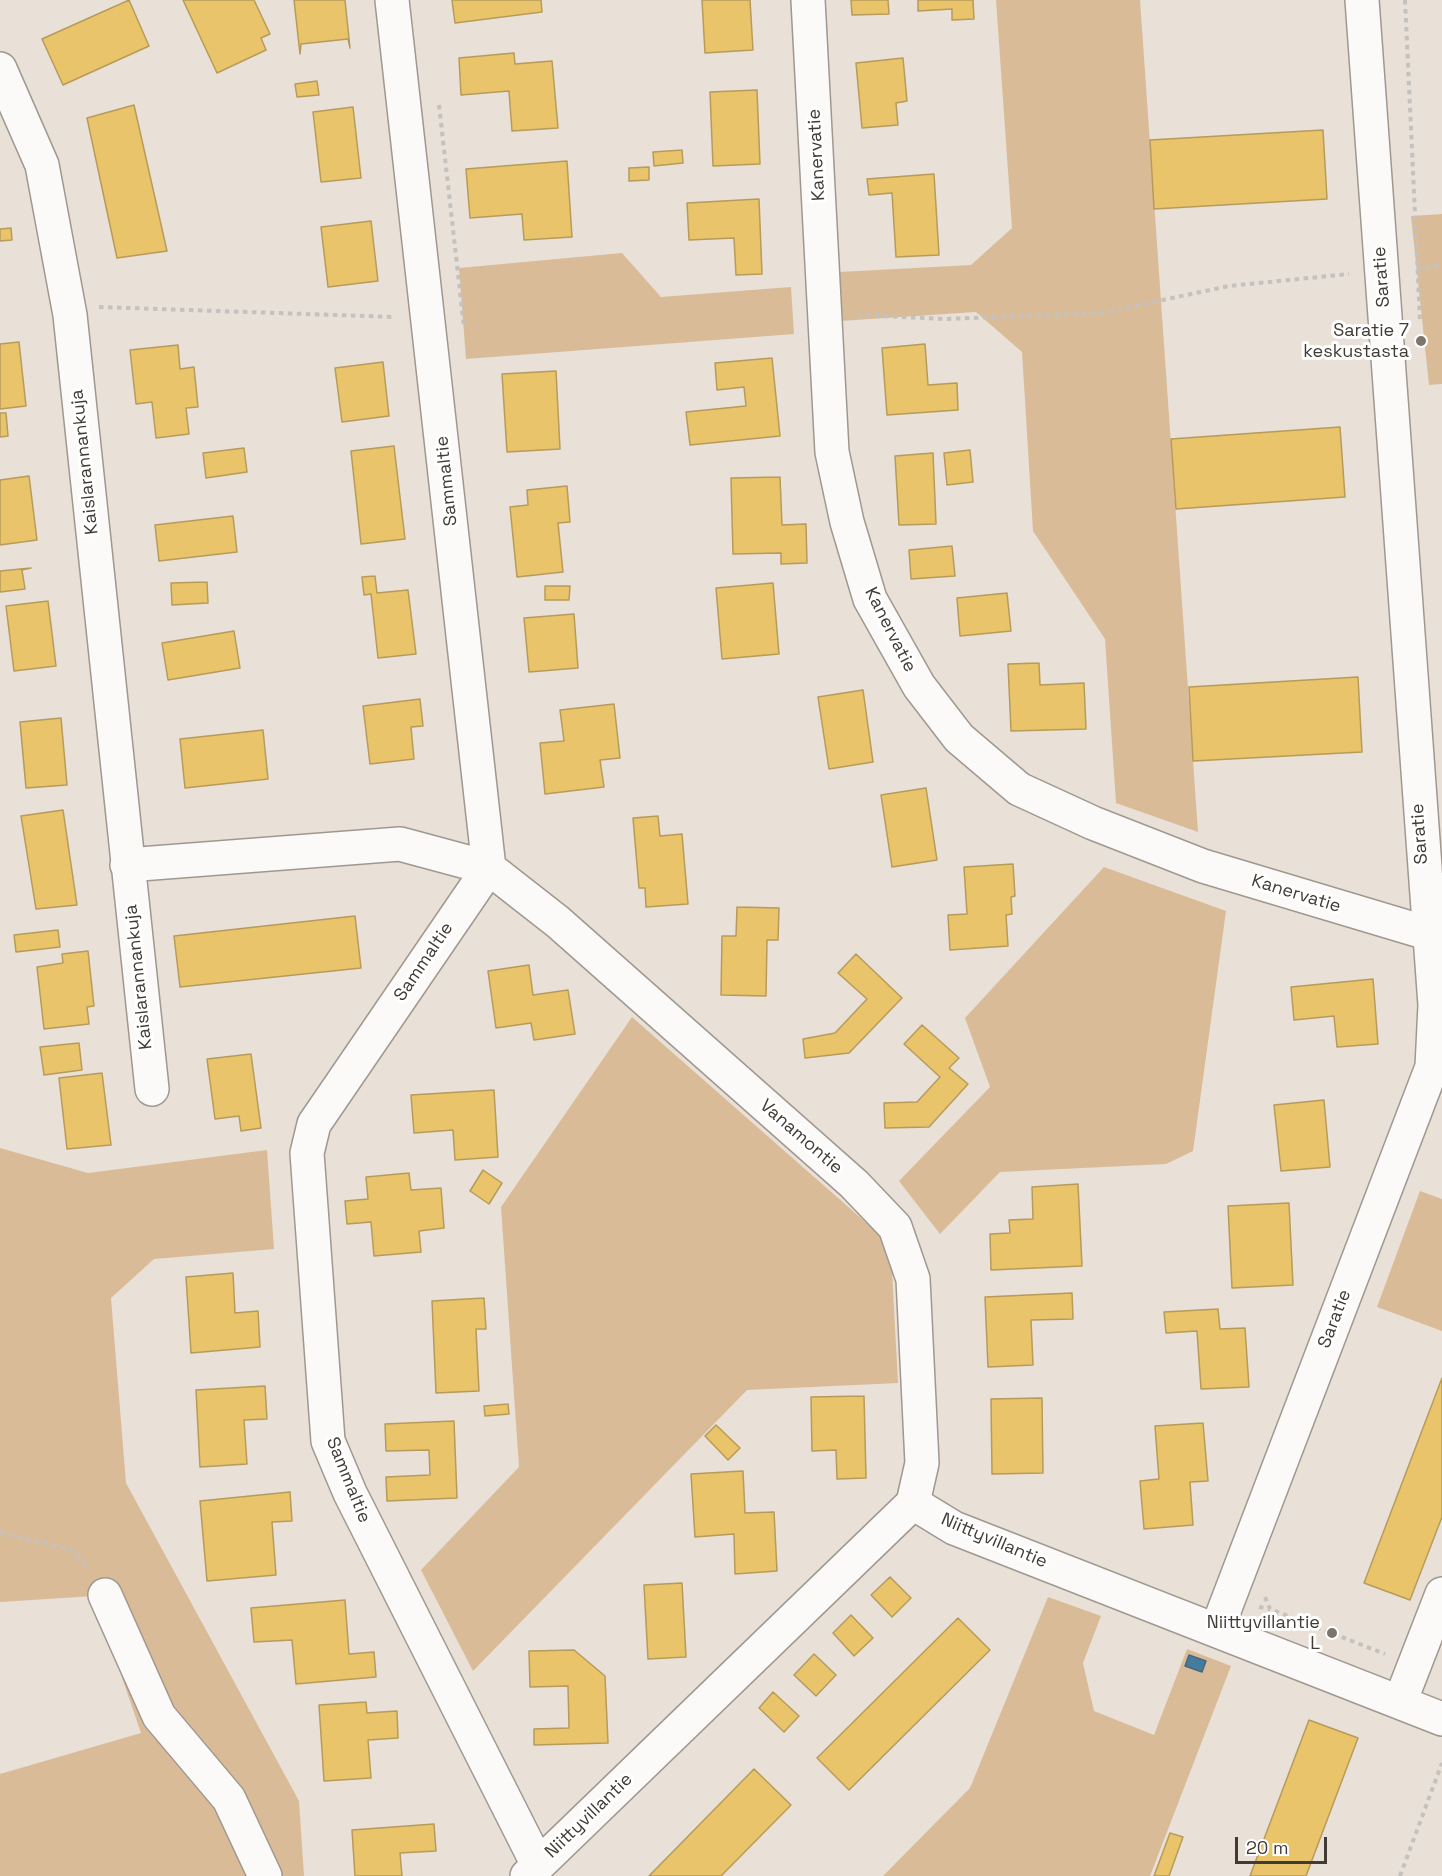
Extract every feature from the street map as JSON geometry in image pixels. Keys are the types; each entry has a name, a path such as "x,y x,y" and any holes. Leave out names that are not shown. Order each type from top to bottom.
{"street":[{"name":"Sammaltie","path":"392,0 489,868 314,1124 307,1153 328,1441 350,1493 533,1870"},
{"name":"Kanervatie","path":"808,0 832,452 847,522 870,599 919,686 959,738 1019,789 1093,823 1203,866 1427,933"},
{"name":"Saratie","path":"1216,1629 1432,1067 1435,1005 1427,933 1362,0"},
{"name":"Kaislarannankuja","path":"0,69 42,165 69,306 152,1089"},
{"path":"127,865 400,844 489,868"},
{"name":"Vanamontie","path":"489,868 558,922 854,1184 895,1227 914,1279 922,1463 913,1503"},
{"name":"Niittyvillantie","path":"533,1870 913,1503 954,1528 1442,1719"},
{"path":"1400,1702 1442,1594"},
{"path":"105,1595 159,1716 229,1798 265,1876"}],"path":[{"path":"825,313 946,319 1101,313 1229,286 1316,276 1417,270 1442,264"},
{"path":"69,306 428,318"},
{"path":"0,1532 71,1550 102,1578 105,1595"},
{"path":"1263,1594 1270,1609 1414,1665"},
{"path":"1400,1876 1442,1763"}],"shaded area":[{"path":"996,0 1140,0 1198,832 1116,803 1105,639 1033,531 1022,352 976,312 840,321 840,272 971,265 1012,228"},
{"path":"1442,214 1442,384 1429,385 1411,216"},
{"path":"622,253 661,297 791,287 794,334 466,359 459,268"},
{"path":"1104,867 1226,911 1193,1151 1166,1164 1000,1172 940,1234 899,1181 990,1087 965,1018"},
{"path":"632,1017 879,1234 892,1271 898,1383 747,1390 473,1671 421,1570 519,1467 501,1207"},
{"path":"0,1148 88,1173 267,1150 274,1249 154,1259 111,1298 126,1483 299,1801 304,1876 0,1876 0,1774 141,1733 94,1596 0,1602"},
{"path":"1420,1191 1442,1199 1442,1331 1377,1307"},
{"path":"1048,1597 1101,1616 1083,1663 1094,1711 1154,1735 1187,1649 1231,1666 1150,1876 883,1876 970,1788"}],"building: Homes":[{"path":"129,0 149,46 63,85 42,39"},
{"path":"183,0 254,0 270,34 261,38 266,50 217,73"},
{"path":"294,0 345,0 350,48 348,39 301,44 300,54"},
{"path":"452,0 541,0 542,12 455,23"},
{"path":"702,0 750,0 753,50 705,53"},
{"path":"851,0 888,0 889,14 852,15"},
{"path":"918,0 973,0 974,19 952,20 952,9 918,11"},
{"path":"514,53 515,64 552,61 558,128 512,131 509,91 461,95 459,58"},
{"path":"903,58 907,101 896,103 898,125 862,128 856,63"},
{"path":"317,81 319,95 297,97 295,84"},
{"path":"757,90 760,164 713,166 710,92"},
{"path":"134,105 167,251 117,258 87,118"},
{"path":"353,107 361,178 321,182 313,112"},
{"path":"1323,130 1327,199 1154,209 1150,140"},
{"path":"682,150 683,163 654,166 653,152"},
{"path":"567,161 572,237 524,240 522,214 470,218 466,169"},
{"path":"649,167 649,180 629,181 629,168"},
{"path":"934,174 939,255 896,257 892,193 869,195 867,179"},
{"path":"759,199 762,274 736,275 734,238 689,240 687,203"},
{"path":"371,221 378,281 328,287 321,227"},
{"path":"11,228 12,240 0,241 0,229"},
{"path":"19,342 26,406 0,409 0,344"},
{"path":"925,344 928,385 957,383 958,410 887,415 882,348"},
{"path":"178,345 180,369 194,367 198,407 186,408 189,434 156,438 152,402 136,404 130,350"},
{"path":"772,358 780,436 690,445 686,412 746,406 744,387 717,390 715,363"},
{"path":"383,362 389,416 342,422 335,368"},
{"path":"556,371 560,449 507,452 502,374"},
{"path":"0,413 6,413 8,436 0,437"},
{"path":"1340,427 1345,497 1176,509 1171,439"},
{"path":"394,446 405,539 361,544 351,451"},
{"path":"244,448 247,472 206,478 203,453"},
{"path":"970,450 973,482 947,485 944,453"},
{"path":"933,453 936,524 899,525 895,456"},
{"path":"29,476 37,540 0,545 0,480"},
{"path":"780,477 782,525 806,524 807,563 781,564 781,553 733,554 731,478"},
{"path":"567,486 570,522 558,523 563,572 517,577 510,507 528,505 527,490"},
{"path":"233,516 237,552 159,561 155,525"},
{"path":"952,546 955,576 911,579 909,550"},
{"path":"31,568 22,570 25,589 0,592 0,571"},
{"path":"375,576 377,593 408,590 416,654 378,658 371,594 364,595 362,577"},
{"path":"207,582 208,603 172,605 171,583"},
{"path":"773,583 779,654 722,659 716,588"},
{"path":"545,586 570,586 569,600 545,600"},
{"path":"1007,593 1011,631 960,636 957,598"},
{"path":"48,601 56,666 14,671 6,606"},
{"path":"574,614 578,668 529,672 524,618"},
{"path":"234,631 240,668 168,680 162,643"},
{"path":"1039,663 1040,685 1084,683 1086,729 1011,731 1008,664"},
{"path":"1358,677 1362,752 1193,761 1189,687"},
{"path":"863,690 873,762 829,769 818,697"},
{"path":"420,699 423,726 411,727 414,759 370,764 363,706"},
{"path":"614,704 620,758 600,760 604,787 545,794 540,743 564,741 560,710"},
{"path":"61,718 67,785 26,788 20,722"},
{"path":"263,730 268,779 185,788 180,739"},
{"path":"926,788 937,860 892,867 881,795"},
{"path":"63,810 77,905 36,909 21,816"},
{"path":"658,816 660,836 682,834 688,904 646,907 645,888 639,888 633,818"},
{"path":"1013,864 1015,896 1011,897 1012,914 1006,915 1008,946 950,950 948,915 967,914 964,867"},
{"path":"737,907 779,908 778,940 767,940 766,996 721,995 722,936 736,936"},
{"path":"355,916 361,968 180,987 174,936"},
{"path":"58,930 60,947 16,952 14,935"},
{"path":"88,951 94,1006 87,1007 89,1024 44,1029 37,967 63,963 62,954"},
{"path":"856,954 902,998 849,1053 805,1058 803,1039 835,1033 867,999 838,973"},
{"path":"529,965 533,995 568,990 575,1034 534,1040 531,1023 496,1028 488,971"},
{"path":"1373,979 1378,1044 1337,1047 1334,1016 1294,1020 1291,987"},
{"path":"922,1025 959,1058 949,1068 968,1084 929,1127 885,1128 884,1103 917,1102 940,1077 904,1044"},
{"path":"79,1043 82,1070 44,1075 40,1047"},
{"path":"251,1054 261,1128 241,1131 239,1116 215,1119 207,1059"},
{"path":"102,1073 111,1145 67,1149 59,1078"},
{"path":"494,1090 498,1157 455,1160 453,1130 414,1133 411,1095"},
{"path":"1324,1100 1330,1167 1281,1171 1274,1105"},
{"path":"483,1170 502,1183 489,1204 470,1191"},
{"path":"409,1173 411,1190 441,1188 444,1228 419,1231 421,1252 374,1256 371,1222 347,1224 345,1201 368,1199 366,1177"},
{"path":"1078,1184 1082,1266 991,1270 990,1234 1010,1233 1009,1220 1033,1219 1032,1187"},
{"path":"1289,1203 1293,1285 1232,1288 1228,1206"},
{"path":"233,1273 235,1313 258,1311 260,1347 191,1353 186,1277"},
{"path":"1072,1293 1073,1319 1031,1320 1033,1365 988,1367 985,1297"},
{"path":"484,1298 486,1329 476,1329 479,1391 436,1393 432,1301"},
{"path":"1218,1309 1220,1329 1245,1328 1249,1387 1201,1389 1197,1331 1166,1333 1164,1312"},
{"path":"1442,1378 1442,1517 1410,1600 1364,1583"},
{"path":"265,1386 267,1419 244,1420 247,1464 200,1467 196,1390"},
{"path":"864,1396 866,1478 837,1479 836,1450 812,1451 811,1397"},
{"path":"1042,1398 1043,1473 992,1474 991,1399"},
{"path":"508,1404 509,1414 485,1416 484,1406"},
{"path":"454,1421 457,1498 387,1501 386,1477 430,1475 429,1450 386,1451 385,1424"},
{"path":"1203,1423 1208,1481 1190,1482 1193,1525 1144,1529 1140,1481 1159,1479 1155,1426"},
{"path":"716,1425 740,1448 728,1460 705,1436"},
{"path":"743,1471 745,1513 774,1512 777,1571 735,1574 734,1534 695,1537 691,1474"},
{"path":"290,1492 292,1521 272,1522 276,1575 207,1581 200,1501"},
{"path":"890,1577 911,1598 892,1617 871,1595"},
{"path":"682,1583 686,1657 648,1659 644,1585"},
{"path":"345,1600 349,1654 374,1652 376,1677 296,1684 292,1640 254,1642 251,1608"},
{"path":"851,1615 873,1638 854,1656 833,1633"},
{"path":"958,1618 990,1650 849,1790 817,1758"},
{"path":"574,1650 605,1676 608,1743 534,1745 534,1729 569,1728 568,1686 530,1687 529,1651"},
{"path":"814,1654 836,1675 816,1696 794,1675"},
{"path":"773,1692 799,1716 784,1732 759,1708"},
{"path":"366,1702 367,1713 397,1711 398,1738 368,1740 371,1778 324,1781 319,1705"},
{"path":"1309,1720 1358,1738 1306,1876 1250,1876"},
{"path":"754,1769 791,1805 721,1876 649,1876"},
{"path":"434,1824 436,1851 400,1853 402,1876 355,1876 352,1830"},
{"path":"1170,1833 1183,1837 1169,1876 1154,1876"}],"building: Public":[{"path":"1189,1655 1206,1661 1202,1672 1185,1666"}],"place":[{"name":"Saratie 7 keskustasta","path":"1421,341"},
{"name":"Niittyvillantie L","path":"1332,1633"}]}
